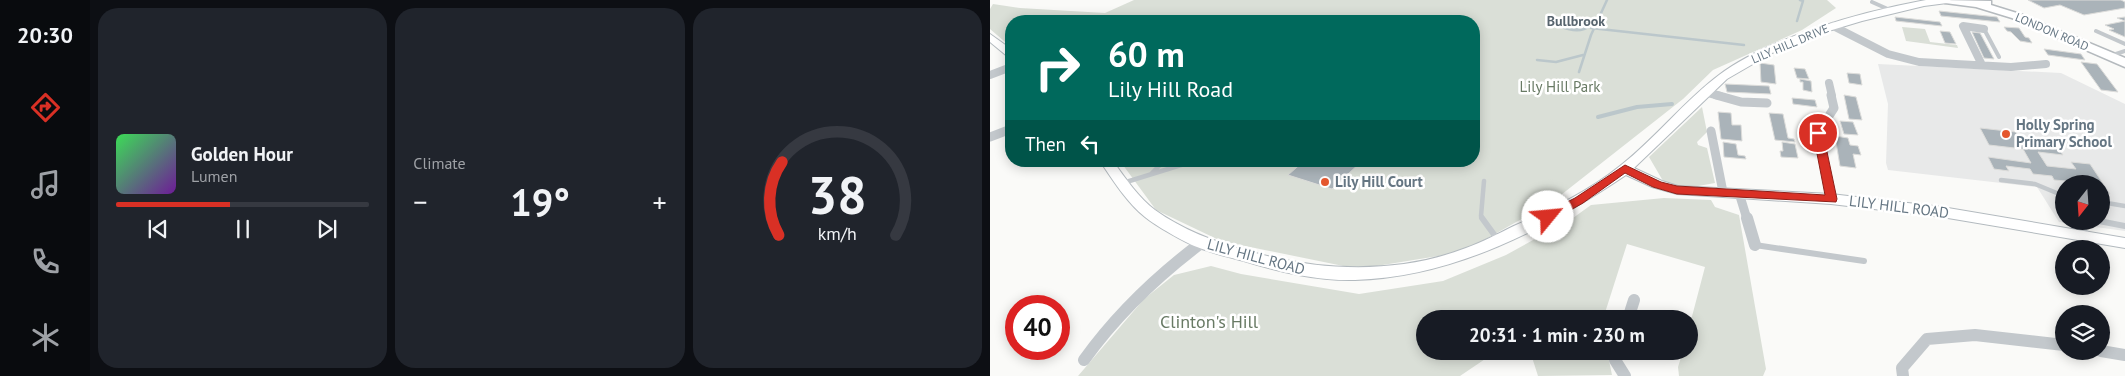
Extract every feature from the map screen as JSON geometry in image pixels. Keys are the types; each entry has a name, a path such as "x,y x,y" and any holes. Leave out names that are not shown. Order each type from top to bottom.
{"main road":[{"name":"LONDON ROAD","path":"1946,0 1978,4 2016,16 2125,63"},
{"path":"1978,4 1996,0"},
{"name":"LONDON ROAD","path":"2002,0 2028,15 2122,54"}],"street":[{"name":"LILY HILL DRIVE","path":"1903,7 1916,0"},
{"name":"LILY HILL DRIVE","path":"1625,169 1681,118 1704,92 1734,69 1768,51 1833,26 1903,7 1946,0"},
{"path":"1833,26 1888,54 1919,62 2011,67 2046,64"},
{"path":"1982,65 1963,26 1984,28"},
{"path":"991,39 1005,50"},
{"path":"990,75 1005,69"},
{"path":"1829,83 1834,108 1818,133 1832,199"},
{"path":"1704,92 1741,102 1766,103"},
{"path":"990,137 1005,131"},
{"path":"1711,131 1723,192"},
{"name":"LILY HILL ROAD","path":"1110,167 1122,184 1149,213 1201,243 1276,265 1308,271 1355,274 1419,267 1469,253 1579,200 1625,169 1670,188 1832,199 1942,212 2125,243"},
{"path":"1739,193 1755,245"},
{"path":"1084,360 1102,333 1117,316 1164,270 1201,243"},
{"path":"1631,310 1634,300"},
{"path":"1903,376 1902,368 1927,339 1975,335 2055,344"},
{"path":"2110,353 2125,356"},
{"path":"1615,360 1625,376"}],"lane":[{"path":"1877,0 1872,2 1890,10"},
{"path":"1984,28 1999,57"},
{"path":"2096,31 2125,44"},
{"path":"1152,174 1158,167"},
{"path":"1122,184 1175,167"},
{"path":"2001,180 2035,184 2055,192"},
{"path":"1484,181 1481,216 1498,240"},
{"path":"2110,204 2125,206"},
{"path":"2110,223 2125,226"},
{"path":"2084,230 2087,236"},
{"path":"1755,245 1864,261"}],"shaded area":[{"path":"1570,17 1591,21 1592,26 1577,32 1561,28"},
{"name":"Holly Spring Primary School","path":"1878,64 2061,73 2125,104 2125,231 2110,229 2110,175 2055,175 2055,216 2037,187 1888,170 1886,163 1888,104"}],"green space":[{"name":"Lily Hill Park","path":"1134,0 1827,0 1836,8 1802,30 1713,70 1683,99 1552,202 1463,252 1358,269 1221,241 1156,210 1124,167 1480,167 1480,15 1005,15 1005,42 990,29 990,9 993,4 1020,8 1105,13"},
{"path":"1902,27 1925,29 1930,42 1957,45 1958,48 1906,41"},
{"path":"1702,107 1707,132 1697,142 1698,145 1707,148 1715,183 1687,188 1666,186 1649,157"},
{"name":"Clinton's Hill","path":"1664,198 1711,200 1715,207 1739,215 1766,369 1763,376 1679,376 1678,367 1680,360 1698,360 1698,310 1694,310 1705,267 1627,244 1606,310 1416,310 1416,360 1484,360 1460,376 1078,376 1144,299 1174,275 1211,266 1241,274 1359,294 1443,281 1506,255 1573,218 1591,205"},
{"path":"1533,360 1609,360 1612,375 1538,376"}],"building":[{"path":"2028,0 2121,0 2125,2 2125,8 2084,15 2060,5 2044,8"},
{"path":"1939,11 1997,17 2000,22 1941,16"},
{"path":"1895,17 1940,22 1942,26 1896,21"},
{"path":"2125,17 2125,21 2117,18"},
{"path":"2125,21 2125,37 2109,30 2114,29 2105,25"},
{"path":"2004,27 2019,28 2032,43 2020,41"},
{"path":"1940,31 1950,32 1956,44 1945,43"},
{"path":"1972,32 1980,33 1994,59 1984,58"},
{"path":"2044,49 2081,54 2085,60 2048,55"},
{"path":"2081,62 2097,64 2118,92 2101,90"},
{"path":"1760,63 1774,65 1776,84 1761,82"},
{"path":"1794,68 1805,69 1809,79 1797,78"},
{"path":"1847,73 1860,74 1862,85 1849,83"},
{"path":"1800,79 1811,81 1812,92 1803,90 1803,82 1800,82"},
{"path":"1725,84 1769,86 1771,94 1727,92"},
{"path":"1844,95 1856,97 1862,120 1849,119"},
{"path":"1792,98 1815,100 1817,107 1793,104"},
{"path":"1718,112 1731,113 1732,125 1741,125 1742,141 1721,139"},
{"path":"1769,113 1783,114 1788,138 1794,139 1795,142 1775,140"},
{"path":"1840,121 1853,122 1858,135 1844,134"},
{"path":"1980,128 2016,132 2018,136 2053,140 2063,155 2038,152 2047,166 2076,169 2071,162 2090,164 2097,175 2055,175 2055,180 2052,176 2033,174 2030,169 2006,166 2009,171 1994,169 1988,157 2031,163 2023,149 1989,145"},
{"path":"1835,136 1848,138 1850,145 1858,146 1861,155 1853,154 1856,168 1840,166"},
{"path":"1723,142 1736,144 1738,155 1745,156 1746,159 1724,157"},
{"path":"1782,142 1795,144 1798,158 1781,157 1780,151 1783,151"},
{"name":"Lily Hill Court","path":"1297,167 1356,167 1332,189 1288,175"}],"waterway":[{"path":"1594,28 1607,0"},
{"path":"1797,21 1803,1 1800,0"},
{"path":"1579,72 1594,28"},
{"path":"1594,28 1744,45"},
{"path":"1537,60 1556,62 1583,55"},
{"path":"1598,117 1637,107 1672,104"}],"place":[{"name":"Holly Spring Primary School","path":"2006,134"},
{"name":"Lily Hill Court","path":"1325,182"}],"district":[{"name":"Bullbrook","path":"1576,21"}],"route":[{"path":"1548,217 1579,200 1625,169 1657,184 1677,190 1832,199 1818,133"}]}
